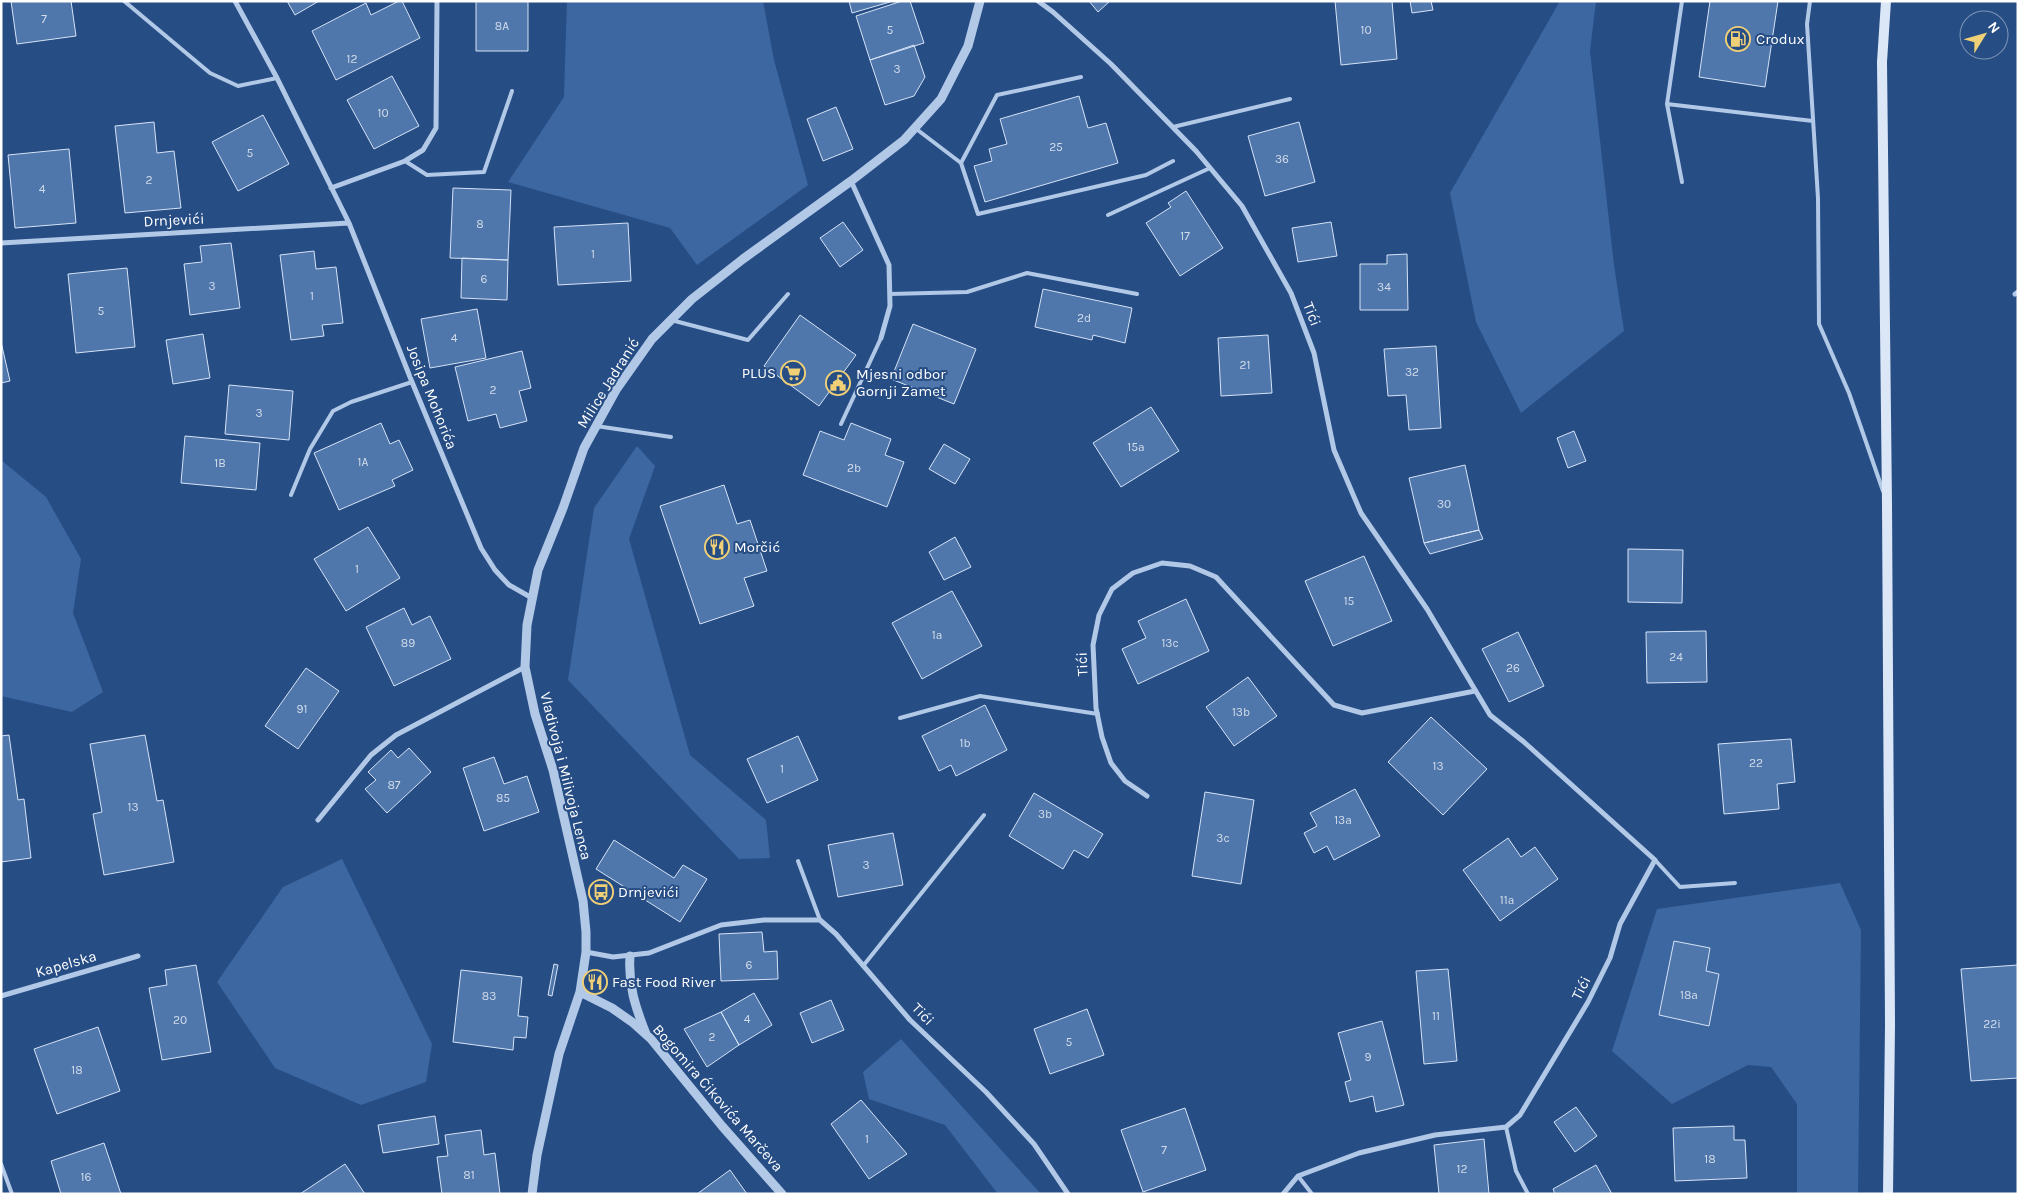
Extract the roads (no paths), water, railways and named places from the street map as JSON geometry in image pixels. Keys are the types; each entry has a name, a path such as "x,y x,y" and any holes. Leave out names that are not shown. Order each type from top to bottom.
{"main road":[{"path":"1886,1 1882,62 1890,1025 1888,1194"}],"street":[{"name":"Josipa Mohorića","path":"236,1 277,78 349,223 481,548 495,570 509,585 532,598"},
{"path":"331,188 405,161 423,150 436,128 437,1"},
{"name":"Milice Jadranić","path":"532,598 538,570 563,508 584,448 616,390 652,339 692,299 904,140 941,99 968,46 980,1"},
{"name":"Tići","path":"1038,1 1112,64 1173,127 1242,206 1291,293 1314,353 1334,450 1361,513 1427,609 1490,715 1524,742 1655,860 1620,924 1610,958 1588,1002 1520,1115 1506,1127"},
{"path":"851,181 889,265 890,306 881,338"},
{"name":"Drnjevići","path":"1,243 349,223"},
{"name":"Tići","path":"1147,796 1125,781 1110,763 1102,737 1098,714 1093,645 1099,615 1112,589 1133,573 1162,563 1190,566 1216,577 1334,705 1362,713 1475,691"},
{"name":"Vladivoja i Milivoja Lenca","path":"532,598 525,667 535,714 553,770 582,901 586,932 586,952 580,992 560,1054 537,1155 532,1194"},
{"path":"318,820 371,755 396,735 525,667"},
{"path":"586,952 613,957 630,956 649,953 721,925 764,920 820,920"},
{"name":"Tići","path":"820,920 836,934 910,1020 986,1092 1034,1144 1068,1194"},
{"name":"Kapelska","path":"1,996 138,956"},
{"path":"630,956 628,976 647,1036"},
{"name":"Bogomira Ćikovića Marčeva","path":"580,992 612,1008 632,1022 647,1036 782,1194"},
{"path":"1283,1194 1298,1176 1359,1153 1435,1136 1506,1127"}],"lane":[{"path":"124,1 210,73 238,86 277,78"},
{"path":"1682,1 1667,104 1682,182"},
{"path":"1810,1 1807,24 1818,198 1819,324 1849,393 1887,502"},
{"path":"961,164 997,95 1081,77"},
{"path":"405,161 427,175 484,172 512,91"},
{"path":"1173,127 1290,99"},
{"path":"1667,104 1813,121"},
{"path":"915,128 961,164 978,214 1146,175 1173,161"},
{"path":"1108,215 1210,168"},
{"path":"890,294 967,292 1027,273 1137,294"},
{"path":"670,320 748,340 788,294"},
{"path":"841,424 881,338"},
{"path":"291,495 310,449 333,411 351,402 412,382"},
{"path":"596,426 671,436"},
{"path":"900,718 980,696 1098,714"},
{"path":"863,966 984,815"},
{"path":"1655,860 1680,887 1735,883"},
{"path":"798,861 820,920"},
{"path":"1506,1127 1516,1171 1528,1194"},
{"path":"1,1164 12,1194"},
{"path":"1298,1176 1312,1194"}],"place":[{"name":"Crodux","path":"1738,39"},
{"name":"PLUS","path":"793,373"},
{"name":"Mjesni odbor Gornji Zamet","path":"838,383"},
{"name":"Morčić","path":"717,547"},
{"name":"Drnjevići","path":"601,892"},
{"name":"Fast Food River","path":"595,982"}]}
